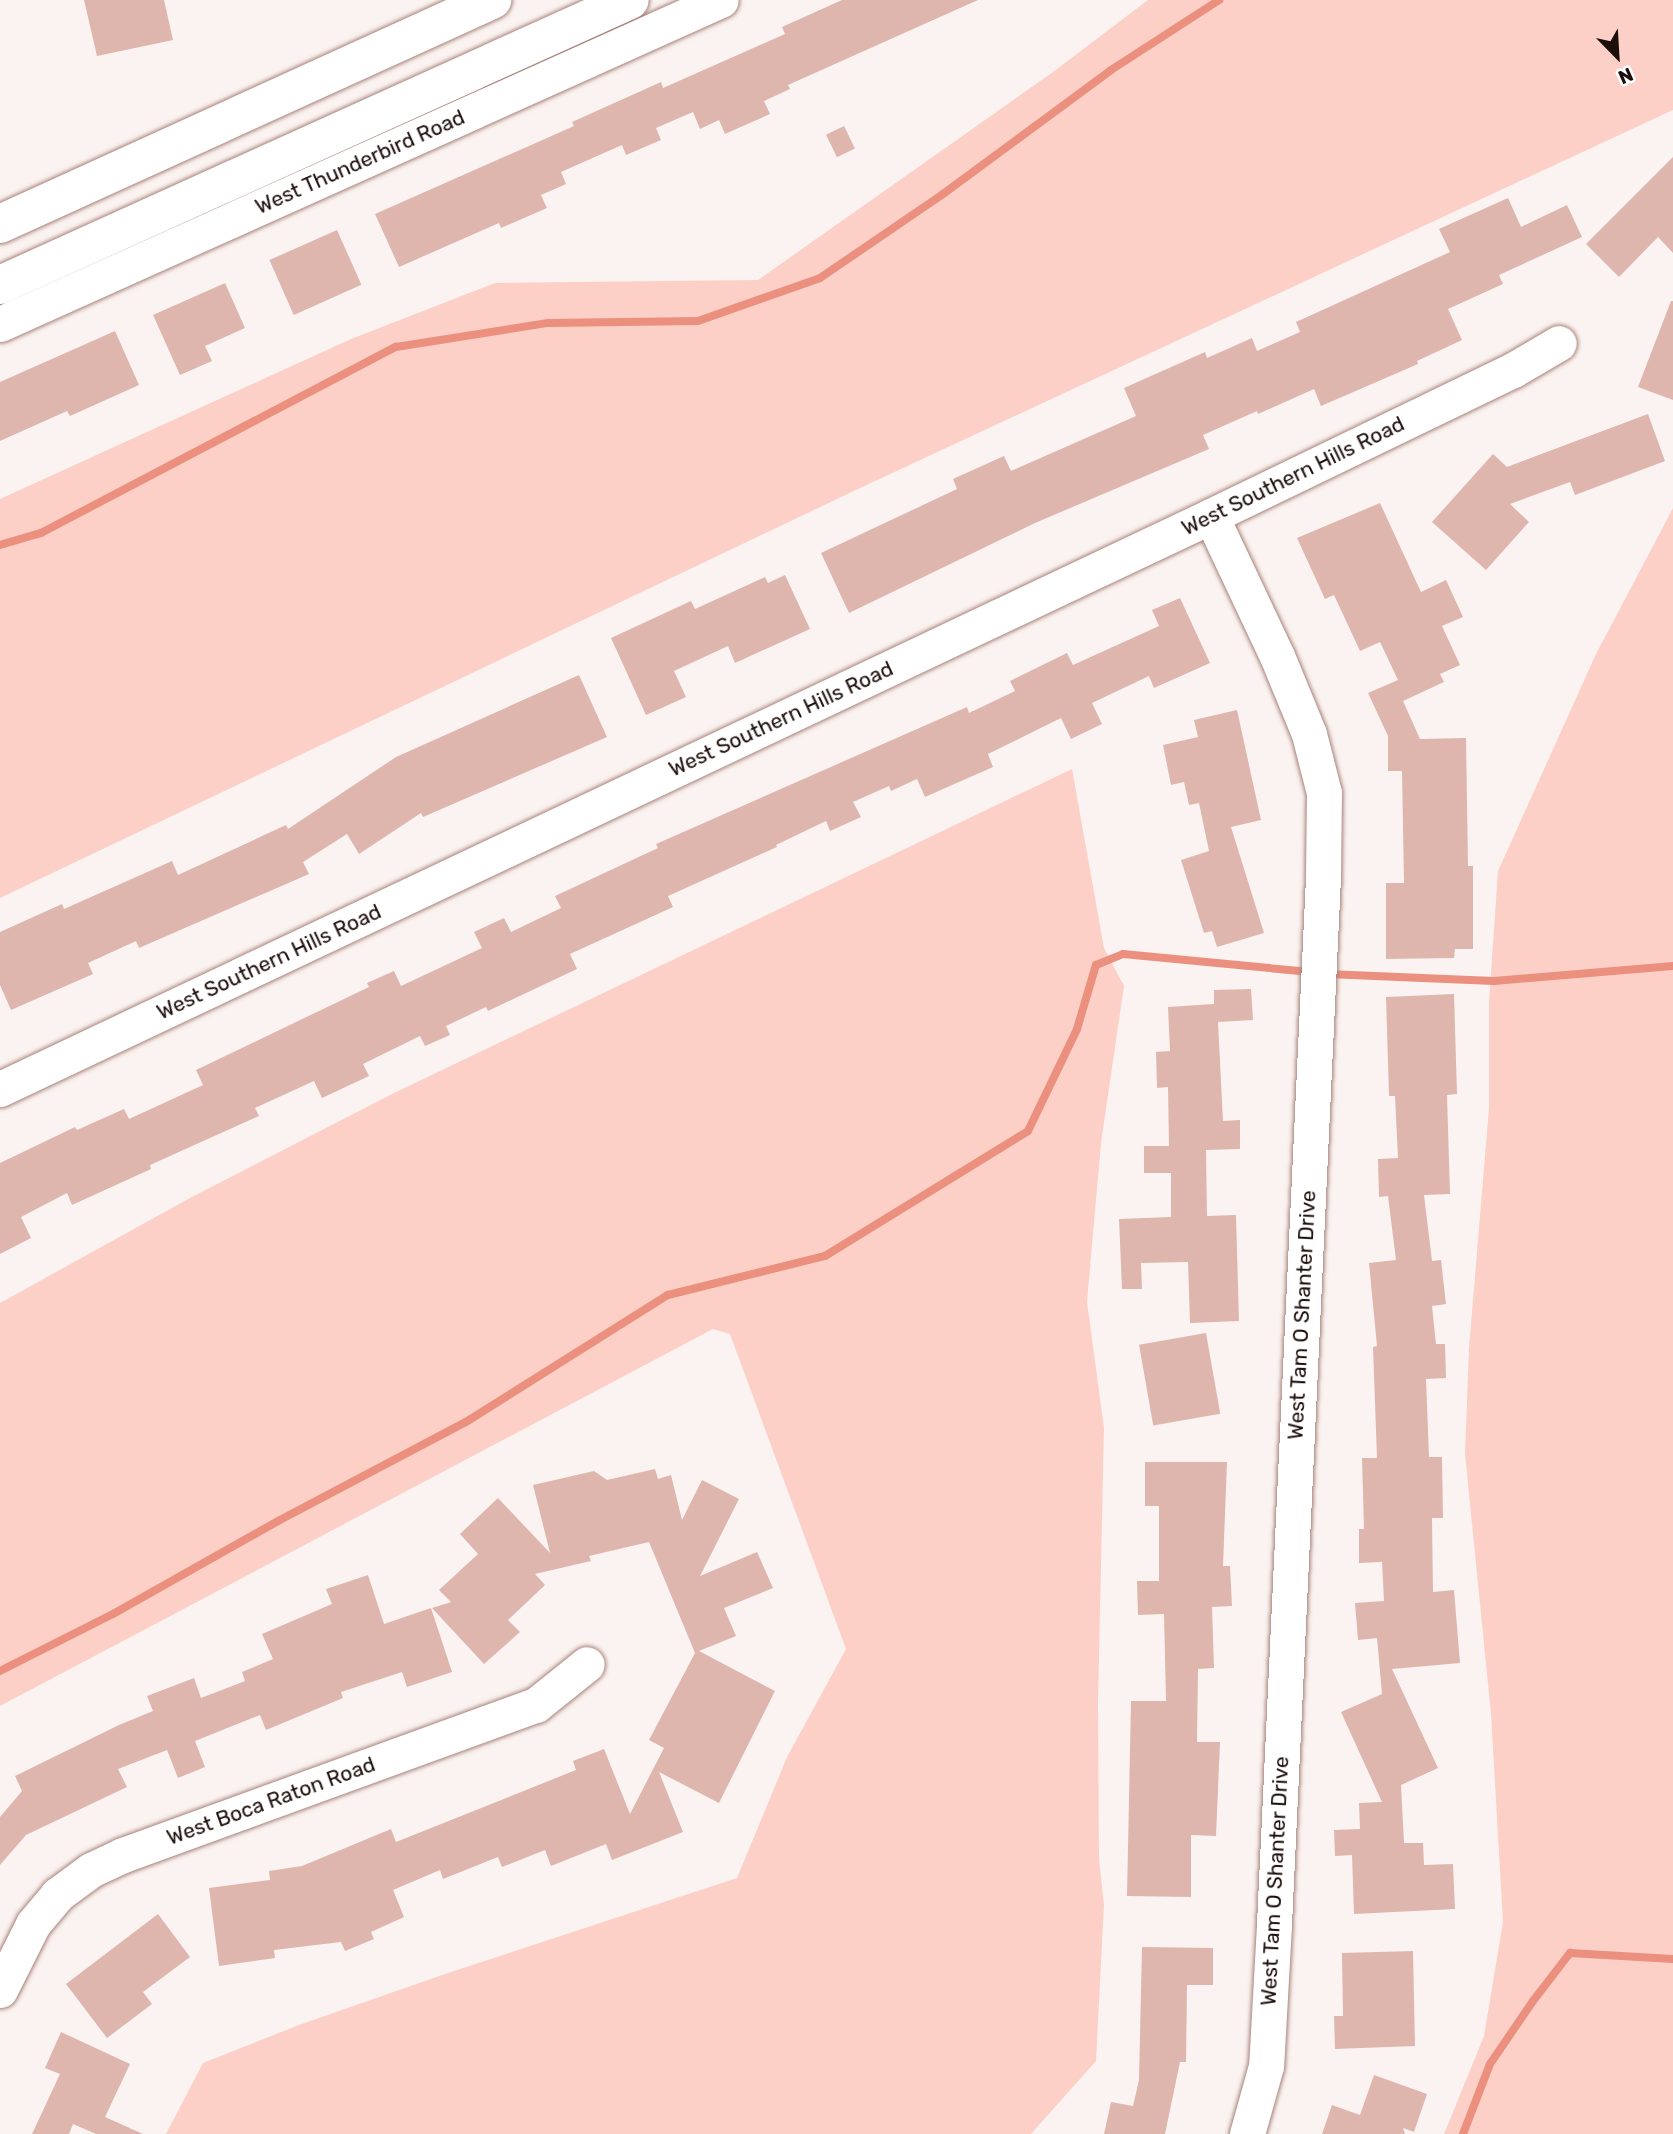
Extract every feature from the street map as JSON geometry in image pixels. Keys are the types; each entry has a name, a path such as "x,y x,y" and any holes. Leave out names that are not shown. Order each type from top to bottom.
{"main road":[{"path":"0,223 492,0"},
{"name":"West Thunderbird Road","path":"0,285 630,0"},
{"path":"55,199 77,250"}],"street":[{"name":"West Thunderbird Road","path":"0,324 721,0"},
{"name":"West Southern Hills Road","path":"0,1089 1211,516 1513,370 1559,342"},
{"name":"West Tam O Shanter Drive","path":"1211,516 1277,656 1309,734 1324,793 1323,877 1266,2066 1247,2134"},
{"name":"West Boca Raton Road","path":"0,1990 33,1924 57,1895 91,1871 123,1855 536,1705 587,1664"}],"shaded area":[{"path":"1148,0 1673,0 1673,110 858,489 0,898 0,499 351,339 495,283 758,280 1053,72"},
{"path":"1673,508 1673,2134 1444,2134 1484,2036 1503,1922 1491,1714 1465,1454 1469,1348 1489,1108 1489,1002 1498,871 1596,654"},
{"path":"1072,769 1104,948 1124,986 1101,1143 1087,1302 1104,1428 1098,1703 1099,1859 1104,1905 1096,2061 1031,2134 166,2134 203,2063 299,2025 445,1974 737,1878 787,1757 846,1649 730,1334 713,1329 0,1706 0,1303 188,1199 392,1094"}],"building":[{"path":"84,0 164,0 173,40 97,56"},
{"path":"842,0 978,0 788,85 790,89 764,101 770,114 725,134 719,120 700,129 693,112 656,128 661,140 626,155 622,145 561,172 566,184 541,195 547,208 501,228 499,223 399,267 375,214 574,126 572,122 661,82 663,88 785,34 782,27"},
{"path":"844,126 855,148 837,157 826,135"},
{"path":"1673,157 1673,253 1658,237 1619,277 1586,244"},
{"path":"1508,198 1521,227 1567,205 1582,237 1499,275 1503,284 1448,309 1462,340 1417,361 1418,364 1321,406 1314,389 1203,435 1209,449 1035,523 849,613 821,553 957,489 953,479 1004,456 1011,471 1136,416 1124,388 1205,352 1207,358 1252,338 1257,351 1300,332 1296,322 1450,252 1439,229"},
{"path":"337,230 361,285 294,315 269,260"},
{"path":"225,283 245,328 205,346 212,361 180,375 153,315"},
{"path":"1673,301 1673,400 1638,387"},
{"path":"115,331 139,385 70,416 67,411 0,441 0,382"},
{"path":"1648,414 1665,461 1575,495 1570,482 1510,504 1529,522 1486,570 1432,522 1493,454 1507,467"},
{"path":"1380,503 1421,592 1446,580 1463,617 1442,626 1460,665 1440,674 1444,682 1403,701 1420,739 1466,738 1468,866 1473,866 1473,949 1455,949 1454,958 1386,959 1386,883 1404,883 1402,771 1388,771 1388,736 1368,693 1398,680 1380,642 1360,651 1334,595 1325,599 1297,538"},
{"path":"785,575 810,629 735,663 728,646 674,671 686,697 646,715 611,638 691,601 695,609 765,577 768,583"},
{"path":"1180,598 1210,663 1154,688 1149,676 1092,703 1102,724 1071,739 1061,718 988,754 993,767 925,797 917,779 891,791 889,786 853,802 861,817 830,831 826,821 776,845 777,847 668,896 673,907 570,954 577,969 488,1011 486,1007 446,1026 450,1035 425,1046 420,1036 363,1064 369,1076 322,1098 314,1081 255,1108 259,1116 150,1165 151,1169 72,1205 67,1193 21,1217 31,1238 0,1254 0,1163 75,1127 77,1130 124,1109 129,1119 203,1085 196,1070 369,987 367,983 394,971 401,986 482,948 474,932 504,918 511,932 561,908 555,896 658,848 656,844 967,707 969,713 1015,691 1010,681 1067,653 1073,665 1159,626 1152,610"},
{"path":"579,675 607,737 423,817 421,813 359,854 347,834 303,862 309,874 139,948 136,941 88,963 93,974 11,1010 0,985 0,932 62,904 64,909 172,861 178,875 286,825 288,829 396,757"},
{"path":"1237,710 1261,820 1231,827 1264,933 1217,947 1212,931 1204,933 1181,860 1209,851 1199,803 1189,805 1184,782 1171,785 1163,745 1198,737 1194,720"},
{"path":"1251,989 1253,1020 1218,1022 1223,1121 1240,1120 1240,1149 1206,1150 1207,1216 1236,1215 1239,1321 1190,1323 1188,1262 1141,1263 1142,1289 1122,1289 1119,1219 1171,1217 1171,1173 1144,1173 1144,1146 1169,1146 1168,1087 1157,1088 1156,1052 1170,1051 1168,1007 1214,1004 1214,990"},
{"path":"1454,994 1457,1094 1447,1095 1450,1194 1424,1195 1432,1261 1441,1260 1446,1304 1432,1306 1436,1344 1445,1344 1446,1378 1426,1379 1429,1457 1442,1457 1443,1518 1432,1518 1433,1592 1454,1590 1460,1663 1392,1669 1438,1768 1401,1785 1404,1843 1423,1843 1424,1865 1453,1864 1455,1909 1354,1914 1352,1855 1335,1856 1334,1830 1360,1829 1359,1803 1382,1802 1341,1712 1382,1694 1377,1638 1358,1640 1355,1603 1384,1601 1382,1562 1359,1563 1359,1529 1364,1529 1362,1458 1377,1458 1373,1347 1377,1346 1369,1263 1396,1260 1388,1196 1379,1197 1378,1159 1398,1158 1395,1096 1389,1096 1386,997"},
{"path":"1206,1333 1220,1414 1153,1426 1139,1345"},
{"path":"1145,1462 1227,1462 1223,1566 1230,1566 1232,1606 1212,1607 1214,1668 1198,1669 1197,1742 1220,1742 1216,1836 1191,1835 1191,1897 1127,1896 1131,1701 1166,1701 1164,1614 1138,1615 1137,1581 1159,1581 1159,1506 1145,1506"},
{"path":"655,1469 658,1479 671,1475 682,1520 702,1480 739,1499 700,1576 757,1552 773,1588 724,1608 736,1636 699,1651 775,1691 719,1803 659,1772 683,1832 612,1860 606,1844 551,1866 545,1850 502,1867 498,1857 443,1879 440,1870 393,1890 404,1917 371,1932 374,1939 345,1951 341,1942 274,1950 275,1958 219,1966 209,1888 270,1880 269,1871 302,1866 391,1829 396,1842 576,1770 573,1761 604,1749 630,1814 664,1748 649,1740 695,1653 649,1542 589,1556 591,1561 535,1574 545,1585 508,1620 520,1632 484,1664 432,1608 451,1602 439,1590 478,1554 460,1534 498,1498 550,1553 533,1485 594,1471 607,1480"},
{"path":"368,1575 384,1624 431,1608 452,1672 407,1687 402,1672 341,1692 343,1698 266,1730 260,1715 195,1741 205,1767 178,1778 167,1750 118,1769 127,1787 26,1835 0,1865 0,1817 22,1791 15,1776 153,1711 147,1696 194,1678 201,1698 245,1681 242,1672 273,1659 262,1634 332,1604 326,1589"},
{"path":"158,1914 190,1957 143,1992 152,2004 107,2038 66,1984"},
{"path":"1142,1947 1213,1948 1213,1985 1187,1985 1186,2062 1180,2062 1165,2134 1104,2134 1111,2102 1133,2106 1139,2080"},
{"path":"1413,1951 1415,2046 1335,2049 1334,2016 1343,2016 1342,1953"},
{"path":"61,2032 130,2064 105,2117 143,2134 96,2134 73,2124 69,2134 32,2134 60,2074 45,2068"},
{"path":"1374,2075 1427,2094 1414,2132 1403,2128 1405,2134 1322,2134 1332,2105 1360,2115"}],"waterway":[{"path":"0,545 41,533 396,347 548,323 698,321 820,278 943,194 1111,70 1219,0"},
{"path":"0,1671 113,1614 278,1521 466,1422 668,1295 825,1256 1028,1131 1077,1029 1096,965 1123,954 1310,972"},
{"path":"1327,974 1494,981 1673,966"},
{"path":"1463,2134 1490,2064 1570,1953 1673,1959"}]}
